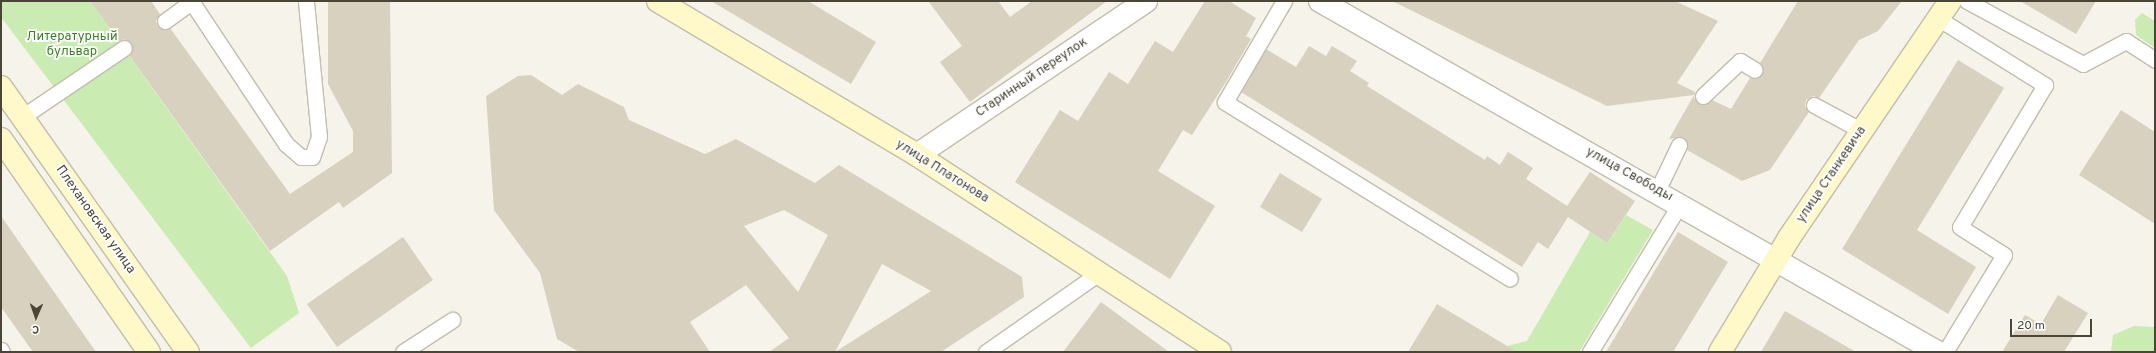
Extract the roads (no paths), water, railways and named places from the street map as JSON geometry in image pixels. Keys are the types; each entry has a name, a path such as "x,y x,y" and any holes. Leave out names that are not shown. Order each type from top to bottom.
{"street":[{"name":"улица Платонова","path":"658,1 918,155 1220,352"},
{"name":"Старинный переулок","path":"918,155 1146,1"},
{"name":"улица Свободы","path":"1320,1 1776,258 1937,352"},
{"name":"улица Станкевича","path":"1720,352 1776,258 1950,1"},
{"name":"Плехановская улица","path":"3,94 22,117 188,352"},
{"path":"1,139 149,352"}],"lane":[{"path":"165,21 192,1 286,144 301,158 312,157 319,137 306,1"},
{"path":"1284,1 1225,102 1510,279"},
{"path":"1967,1 2083,64 2126,41 2155,60"},
{"path":"1938,19 2044,85 1960,227 2004,255 1945,352"},
{"path":"22,117 124,48"},
{"path":"1703,96 1740,61 1755,70"},
{"path":"1814,105 1862,131"},
{"path":"1657,191 1680,145"},
{"path":"1590,352 1680,204"},
{"path":"986,352 1099,273"},
{"path":"403,352 452,320"}],"park label":[{"name":"Литературный бульвар","path":"72,46"}]}
